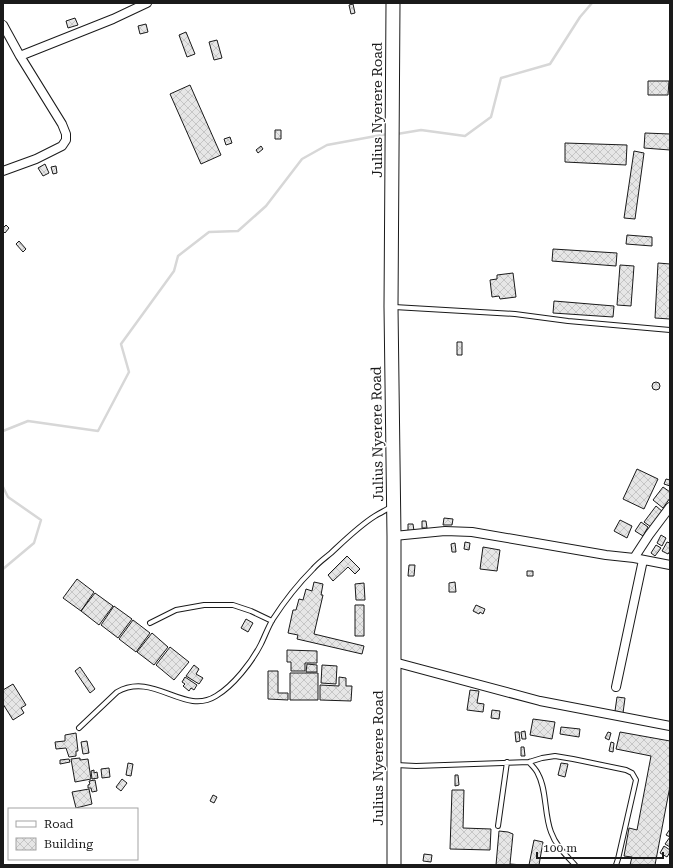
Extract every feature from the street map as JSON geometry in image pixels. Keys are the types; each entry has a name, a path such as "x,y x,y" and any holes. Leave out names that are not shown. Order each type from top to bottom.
{"highway":[{"name":"Julius Nyerere Road","path":"393,3 391,307 394,536 394,865"}],"street":[{"path":"20,56 113,19 147,3"},
{"path":"3,25 20,56 62,124 66,134 66,140 62,146 43,156 3,171"},
{"path":"634,558 670,507"},
{"path":"394,536 439,531 472,532 670,565"},
{"path":"616,687 643,560"},
{"path":"394,662 540,701 670,726"}],"lane":[{"path":"391,307 516,314 568,321 670,330"},
{"path":"79,728 117,692 131,686 152,687 190,701 197,702 214,697 226,689 251,660 261,644 272,620 288,597 312,569 358,528 393,506"},
{"path":"150,623 176,610 204,605 233,606 251,611 272,620"},
{"path":"394,765 416,766 529,762 555,756 626,770 632,773 636,780 616,865"},
{"path":"498,826 507,762"},
{"path":"529,762 539,775 543,786 546,815 550,831 556,844 575,865"}],"building":[{"path":"353,4 355,13 351,14 349,5"},
{"path":"75,18 78,25 68,28 66,21"},
{"path":"146,24 148,32 140,34 138,26"},
{"path":"186,32 195,54 187,57 179,35"},
{"path":"217,40 222,58 214,60 209,42"},
{"path":"648,81 669,81 668,95 648,95"},
{"path":"190,85 221,155 201,164 170,94"},
{"path":"275,130 281,130 281,139 275,139"},
{"path":"645,133 670,134 670,150 644,148"},
{"path":"230,137 232,143 226,145 224,139"},
{"path":"565,143 627,145 626,165 565,162"},
{"path":"261,146 263,149 258,153 256,150"},
{"path":"634,151 644,153 635,219 624,218"},
{"path":"45,164 49,173 43,176 38,168"},
{"path":"56,166 57,173 53,174 51,167"},
{"path":"6,225 9,228 5,233 3,228"},
{"path":"627,235 652,237 652,246 626,244"},
{"path":"19,241 26,249 23,252 16,244"},
{"path":"553,249 617,253 616,266 552,261"},
{"path":"658,263 670,264 670,319 655,318"},
{"path":"620,265 634,266 631,306 617,305"},
{"path":"513,273 516,297 500,299 499,296 492,297 490,280 497,279 497,275"},
{"path":"554,301 614,306 613,317 553,313"},
{"path":"457,342 462,342 462,355 457,355"},
{"path":"656,382 659,383 659,389 656,390 653,389 652,386 653,383"},
{"path":"637,469 658,479 644,509 623,499"},
{"path":"666,479 670,480 670,486 664,484"},
{"path":"663,487 670,492 670,498 663,508 653,500"},
{"path":"656,506 663,512 651,527 644,522"},
{"path":"444,518 453,519 452,525 443,525"},
{"path":"620,520 632,526 627,538 614,531"},
{"path":"422,521 426,521 427,528 422,528"},
{"path":"641,522 648,527 643,536 635,531"},
{"path":"408,524 413,524 414,531 408,531"},
{"path":"661,535 666,538 662,546 657,543"},
{"path":"465,542 470,543 469,550 464,549"},
{"path":"667,542 670,543 670,551 668,554 662,551"},
{"path":"455,543 456,552 452,552 451,544"},
{"path":"656,545 661,548 655,556 651,553"},
{"path":"483,547 500,550 497,571 480,569"},
{"path":"347,556 360,569 355,574 348,567 333,581 328,575"},
{"path":"409,565 415,565 414,576 408,576"},
{"path":"527,571 533,571 533,576 527,576"},
{"path":"77,579 94,592 81,611 63,598"},
{"path":"314,582 323,584 321,595 323,595 314,634 364,646 362,654 297,639 298,635 288,633 293,610 296,610 299,599 303,600 306,589 312,591"},
{"path":"455,582 456,592 449,592 449,583"},
{"path":"364,583 365,600 356,600 355,584"},
{"path":"95,593 113,606 99,625 81,611"},
{"path":"355,605 364,605 364,636 355,636"},
{"path":"476,605 485,609 483,614 473,611"},
{"path":"114,606 132,619 118,638 101,625"},
{"path":"246,619 253,623 248,632 241,628"},
{"path":"133,620 150,633 136,652 119,639"},
{"path":"152,633 168,647 154,665 137,652"},
{"path":"170,647 189,662 174,680 156,665"},
{"path":"287,650 317,651 317,663 305,663 305,671 291,671 291,662 287,662"},
{"path":"307,664 317,665 317,672 306,672"},
{"path":"194,665 199,669 196,674 203,678 199,684 186,676"},
{"path":"322,665 337,666 336,684 321,683"},
{"path":"80,667 95,689 90,693 75,671"},
{"path":"268,671 278,671 278,693 288,693 288,700 268,699"},
{"path":"290,673 318,673 318,700 290,700"},
{"path":"185,677 197,685 194,690 191,688 189,691 183,686 185,684 182,682"},
{"path":"339,677 346,678 346,686 352,686 351,701 320,700 320,685 339,686"},
{"path":"13,684 26,705 21,708 24,713 13,720 3,704 3,690"},
{"path":"470,690 479,691 477,703 484,704 483,712 467,710"},
{"path":"617,697 625,698 623,713 615,711"},
{"path":"492,710 500,711 499,719 491,718"},
{"path":"533,719 555,722 552,739 530,735"},
{"path":"561,727 580,729 579,737 560,734"},
{"path":"525,731 526,739 522,739 521,732"},
{"path":"515,732 519,732 520,741 516,742"},
{"path":"608,732 611,733 609,740 605,738"},
{"path":"620,732 670,741 670,786 655,865 630,865 632,857 624,856 629,828 637,830 651,756 616,749"},
{"path":"76,733 78,751 76,751 76,756 69,757 66,748 56,749 55,742 65,741 65,735"},
{"path":"87,741 89,753 83,754 81,742"},
{"path":"611,742 614,743 613,752 609,751"},
{"path":"521,747 524,747 525,756 521,756"},
{"path":"80,758 80,760 88,759 91,779 75,782 71,759"},
{"path":"69,759 70,762 60,764 60,760"},
{"path":"128,763 133,764 131,776 126,775"},
{"path":"561,763 568,764 565,777 558,775"},
{"path":"109,768 110,777 102,778 101,769"},
{"path":"94,770 94,773 97,772 98,778 92,779 91,771"},
{"path":"455,775 458,775 459,785 455,786"},
{"path":"122,779 127,783 121,791 116,787"},
{"path":"95,780 97,791 92,792 91,788 88,788 88,785 90,784 89,781"},
{"path":"89,789 92,804 76,808 72,792"},
{"path":"452,790 464,790 463,828 491,829 490,850 450,849"},
{"path":"213,795 217,797 214,803 210,801"},
{"path":"670,829 670,837 666,835"},
{"path":"499,831 513,834 510,864 523,865 496,865"},
{"path":"670,837 670,847 665,844"},
{"path":"534,840 543,842 539,865 529,865"},
{"path":"664,846 670,850 667,857 660,853"},
{"path":"424,854 432,855 431,862 423,861"}],"waterway":[{"path":"397,134 421,130 465,136 491,117 501,78 550,64 580,17 592,3"},
{"path":"3,431 28,421 98,431 129,372 121,344 174,271 178,256 209,232 238,231 266,206 302,159 327,145 388,134"},
{"path":"3,487 8,497 41,520 34,543 3,569"}]}
